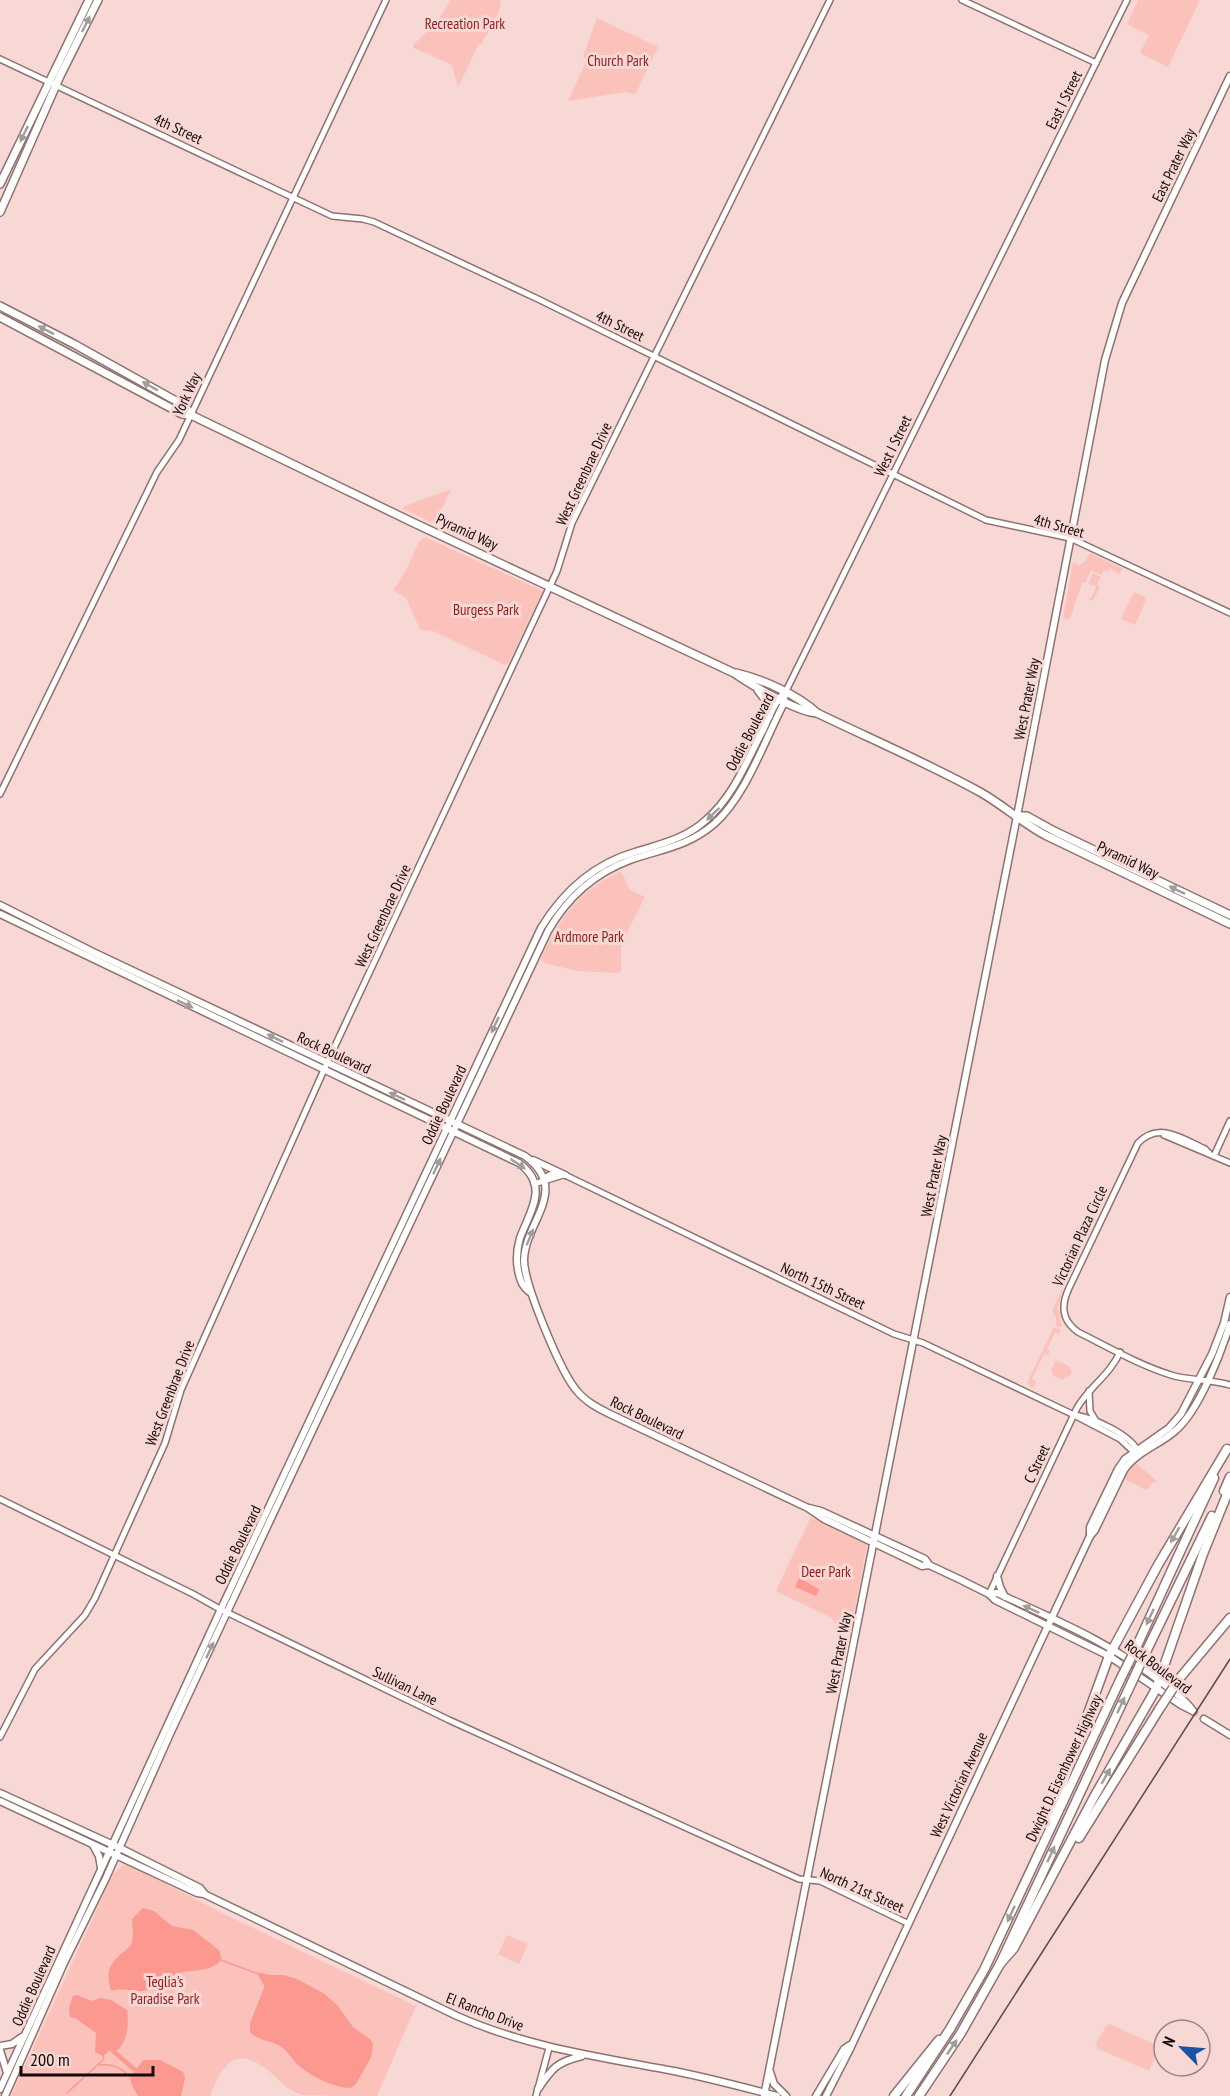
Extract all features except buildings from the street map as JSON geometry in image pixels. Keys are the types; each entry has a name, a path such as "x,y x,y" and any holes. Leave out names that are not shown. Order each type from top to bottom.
{"highway":[{"name":"Dwight D. Eisenhower Highway","path":"906,2096 951,2029 984,1970 1229,1446"},
{"path":"1036,1861 1044,1833 1111,1652 1158,1565 1229,1446"},
{"name":"Dwight D. Eisenhower Highway","path":"920,2096 962,2033 1000,1964 1230,1477"},
{"path":"1000,1964 1014,1948 1100,1787 1158,1685 1203,1554 1230,1487"},
{"path":"1059,1865 1068,1856 1179,1679 1230,1618"},
{"path":"894,2096 935,2044 951,2029"}],"main road":[{"path":"0,212 89,0"},
{"path":"0,184 98,0"},
{"name":"East Prater Way","path":"1140,264 1230,76"},
{"name":"West Prater Way","path":"764,2094 1110,342 1122,303 1140,264"},
{"name":"Pyramid Way","path":"0,306 185,406 191,415"},
{"name":"Pyramid Way","path":"0,317 182,414 191,415 412,522 734,673 754,686 783,697"},
{"name":"Pyramid Way","path":"734,673 759,680 810,712 817,712 979,791 1017,816 1023,823 1055,840 1230,924"},
{"path":"754,686 769,703 770,716"},
{"name":"Oddie Boulevard","path":"0,2089 101,1870 110,1852 116,1846 228,1613 541,928 554,908 571,889 598,868 628,854 676,840 706,820 730,793 770,716 783,697"},
{"name":"Oddie Boulevard","path":"453,1123 548,931 567,903 591,881 610,869 631,860 681,845 714,824 741,790 783,697"},
{"name":"Pyramid Way","path":"1017,816 1031,818 1230,915"},
{"name":"Rock Boulevard","path":"0,905 519,1163 527,1170 534,1184 536,1196 534,1207 521,1237 517,1257 521,1281 531,1293"},
{"name":"Rock Boulevard","path":"0,914 326,1067 525,1156 538,1169 544,1180 546,1193 544,1205 527,1241 525,1253 525,1266 531,1293 568,1378 587,1402 808,1508 824,1520 922,1566 929,1565 989,1594 995,1600 1049,1622 1111,1652 1193,1711 1186,1701 1158,1685"},
{"name":"Oddie Boulevard","path":"5,2096 64,1963 117,1855 116,1846 121,1828 220,1609 450,1130"},
{"path":"525,1156 565,1175"},
{"name":"West Victorian Avenue","path":"828,2094 1090,1536 1124,1470 1136,1452 1177,1421 1220,1333 1230,1297"},
{"name":"West Victorian Avenue","path":"1136,1452 1181,1426 1193,1409 1207,1381 1230,1324"},
{"name":"Rock Boulevard","path":"808,1508 821,1510 926,1559 929,1565"},
{"path":"997,1576 1006,1597"},
{"name":"Rock Boulevard","path":"989,1594 994,1593 1006,1597 1049,1622"},
{"path":"1204,1719 1230,1735"},
{"name":"El Rancho Drive","path":"0,1793 116,1846 180,1881"},
{"name":"El Rancho Drive","path":"0,1801 134,1863 200,1888 204,1894 457,2016 495,2032 549,2048 693,2075 777,2096"},
{"path":"99,1839 112,1836 121,1828"},
{"path":"92,1844 99,1856 101,1870"},
{"path":"106,1878 118,1864 134,1863"},
{"path":"0,2046 12,2044 25,2035"},
{"name":"West Victorian Avenue","path":"816,2096 844,2049 850,2044"},
{"path":"0,2050 7,2074"},
{"path":"537,2092 558,2064 585,2055"},
{"path":"770,2069 774,2084 786,2096"}],"street":[{"name":"York Way","path":"0,794 152,481 179,440 386,0"},
{"name":"West Greenbrae Drive","path":"0,1737 29,1678 41,1661 85,1616 95,1598 165,1443 181,1390 326,1067 551,586 572,522 830,0"},
{"path":"962,0 1096,63"},
{"name":"East I Street","path":"1023,211 1127,0"},
{"name":"4th Street","path":"0,59 332,216 374,222 540,300 986,520 1070,538 1230,613"},
{"name":"West I Street","path":"783,697 1023,211"},
{"path":"1211,1154 1230,1121"},
{"name":"Victorian Plaza Circle","path":"1230,1163 1168,1136 1159,1135 1143,1142 1130,1161 1069,1288 1063,1306 1064,1317 1074,1330 1120,1352 1169,1375 1230,1385"},
{"path":"534,1184 565,1175"},
{"name":"North 15th Street","path":"565,1175 894,1334 923,1343 1074,1415 1120,1439 1136,1452"},
{"name":"C Street","path":"989,1594 1074,1415 1089,1391 1110,1371 1120,1352"},
{"path":"1089,1391 1090,1411 1097,1422"},
{"name":"North 15th Street","path":"1074,1415 1084,1416 1122,1434 1136,1452"},
{"name":"Sullivan Lane","path":"0,1499 448,1720 799,1879 807,1880"},
{"name":"North 21st Street","path":"807,1880 820,1881 907,1923"},
{"path":"537,2092 549,2048"}],"green space":[{"name":"Recreation Park","path":"451,0 501,0 497,17 481,45 479,44 458,87 452,65 414,48 413,45 437,22"},
{"path":"1137,0 1200,0 1168,67 1140,53 1149,35 1127,24"},
{"name":"Church Park","path":"597,18 658,47 635,95 627,92 568,101 587,60 583,57"},
{"path":"451,489 435,524 402,508 405,506"},
{"name":"Burgess Park","path":"425,537 543,591 508,664 505,665 433,631 420,630 406,598 393,590 405,572 420,540"},
{"path":"1090,553 1123,569 1119,574 1110,569 1108,572 1104,570 1101,575 1091,570 1086,582 1082,583 1070,619 1063,618 1073,562 1081,564"},
{"path":"1093,573 1101,577 1097,585 1100,587 1093,601 1088,599 1092,597 1096,587 1088,584"},
{"path":"1134,592 1147,598 1135,625 1121,619"},
{"name":"Ardmore Park","path":"621,871 630,890 645,897 621,944 621,971 618,973 578,971 544,963 541,958 543,954 558,926 574,905 594,887"},
{"path":"1063,1287 1058,1308 1062,1327 1059,1327 1056,1326 1056,1318 1052,1311"},
{"path":"1054,1327 1061,1330 1059,1334 1055,1332 1047,1350 1050,1351 1048,1355 1044,1354 1032,1379 1036,1382 1033,1388 1029,1386 1028,1381"},
{"path":"1056,1360 1069,1366 1072,1374 1062,1380 1054,1376 1051,1370"},
{"path":"1136,1463 1157,1481 1152,1483 1147,1490 1124,1479"},
{"name":"Deer Park","path":"811,1517 867,1545 852,1624 846,1628 835,1623 832,1618 776,1591"},
{"name":"Teglia's Paradise Park","path":"123,1865 133,1867 226,1915 416,2006 377,2096 302,2095 287,2087 254,2061 236,2059 224,2068 210,2096 11,2096 113,1874"},
{"path":"507,1935 528,1944 519,1964 498,1954"},
{"path":"1110,2024 1152,2043 1152,2064 1149,2071 1096,2048 1098,2046 1095,2045 1107,2025"}],"shaded area":[{"path":"799,1578 819,1589 816,1596 795,1587"},
{"path":"143,1908 154,1911 172,1926 193,1930 220,1951 221,1960 206,1969 177,1974 148,1990 111,1991 109,1970 132,1943 132,1919"},
{"path":"256,1972 297,1979 323,1993 337,2005 353,2027 371,2040 373,2045 371,2057 356,2084 351,2088 345,2088 317,2078 299,2066 280,2046 250,2032 250,2023 264,1988"},
{"path":"77,1995 92,2001 100,1998 111,2000 127,2010 127,2031 118,2050 109,2051 103,2056 95,2052 96,2033 70,2017 69,2008 73,1996"},
{"path":"143,2060 160,2060 183,2072 185,2078 181,2096 138,2096 131,2078"}],"waterway":[{"path":"221,1960 256,1973"},
{"path":"113,2051 135,2070"},
{"path":"67,2093 104,2059 103,2055"},
{"path":"99,2065 116,2067 130,2077"}],"tunnel":[{"path":"1193,1711 1204,1719"}],"railway":[{"path":"950,2096 1230,1659"}]}
